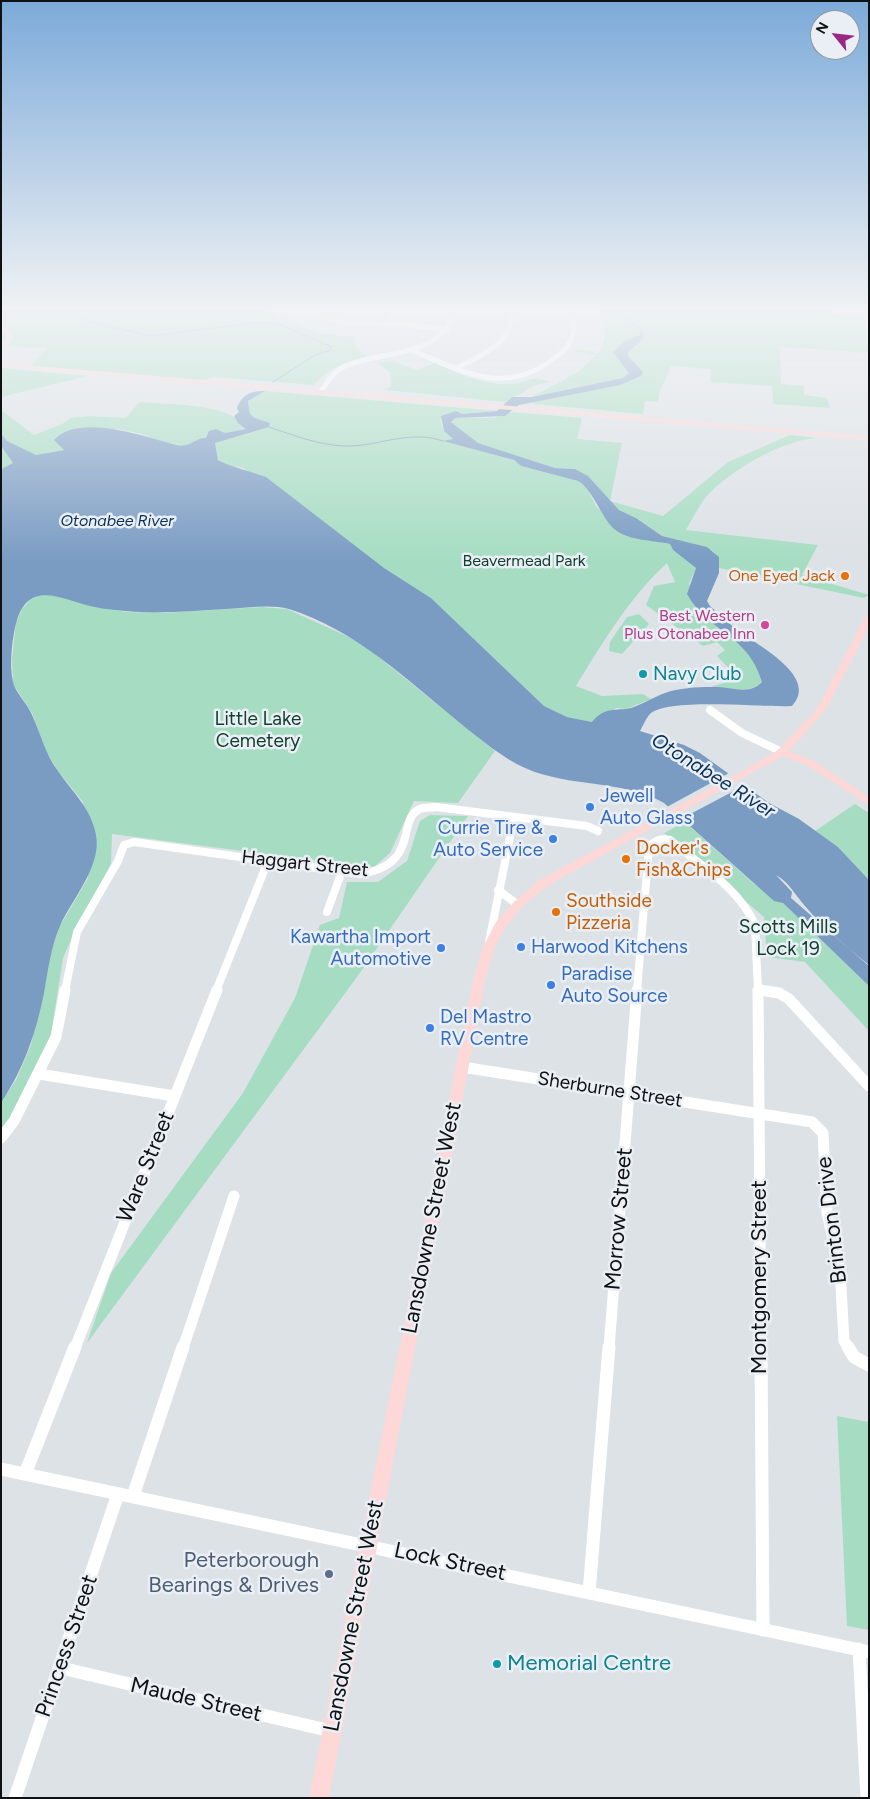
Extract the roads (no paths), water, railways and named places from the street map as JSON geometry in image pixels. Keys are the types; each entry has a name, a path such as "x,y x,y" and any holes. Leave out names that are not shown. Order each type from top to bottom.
{"main road":[{"path":"343,393 869,438"},
{"name":"Lansdowne Street West","path":"319,1798 479,977 489,943 503,920 517,904 543,883 782,752 821,710 869,617"},
{"path":"782,752 810,763 869,802"}],"street":[{"path":"710,710 742,733 782,752"},
{"name":"Haggart Street","path":"39,1074 56,1037 77,932 118,861 124,845 134,842 342,871 369,873 378,872 392,864 402,849 414,814 420,809 436,807 587,826 598,831"},
{"path":"489,943 514,817"},
{"name":"Montgomery Street","path":"649,846 656,840 664,838 670,840 754,917 758,990 763,1630"},
{"name":"Morrow Street","path":"589,1593 649,846"},
{"name":"Ware Street","path":"25,1474 268,861"},
{"path":"327,912 342,871"},
{"path":"498,890 517,904"},
{"path":"758,990 779,993 789,998 869,1086"},
{"name":"Sherburne Street","path":"462,1067 758,1112"},
{"path":"1,1138 14,1121 39,1074 174,1096"},
{"name":"Brinton Drive","path":"758,1112 812,1122 822,1133 827,1213 840,1269 844,1341 854,1357 869,1365"},
{"path":"133,1496 234,1196"},
{"name":"Lock Street","path":"1,1469 864,1650"},
{"name":"Princess Street","path":"15,1798 61,1668 118,1494"},
{"path":"864,1650 867,1798"},
{"name":"Maude Street","path":"61,1668 331,1731"}],"water":[{"name":"Otonabee River","path":"262,393 248,401 250,414 255,418 270,423 269,427 215,443 218,460 266,477 384,568 431,598 544,706 567,717 592,722 607,711 631,708 670,691 718,687 744,690 757,686 762,682 756,666 747,653 738,643 706,617 687,594 696,568 673,550 670,544 633,538 613,528 592,495 578,481 521,466 514,460 443,441 453,439 444,431 441,416 456,411 462,414 497,411 512,397 532,397 551,393 580,393 519,405 505,416 455,418 451,422 478,443 555,468 575,469 588,476 619,510 636,518 662,536 707,547 719,557 719,573 707,601 710,606 734,628 774,655 793,674 798,685 798,695 792,706 718,704 676,706 660,709 650,714 640,731 684,745 700,753 769,803 799,819 838,847 869,880 869,965 849,948 869,966 869,986 783,903 774,901 664,803 648,795 631,790 560,779 517,764 484,742 380,658 359,643 313,618 289,609 274,607 143,612 90,606 48,595 38,596 30,600 23,608 17,620 12,651 11,668 13,682 30,711 46,751 86,809 94,825 97,847 95,859 85,882 65,916 54,942 41,1008 33,1036 23,1063 1,1103 1,472 3,468 13,463 1,446 1,434 7,441 36,455 64,450 54,440 66,432 80,428 96,427 114,429 182,446 206,438 209,431 216,429 225,433 246,429 238,423 234,416 239,412 237,408 239,403 248,394","holes":["776,875 788,885 830,932 791,898 792,892"]}],"waterway":[{"path":"269,427 325,444 344,446 357,446 418,437 443,441"}],"place":[{"name":"One Eyed Jack","path":"845,576"},
{"name":"Best Western Plus Otonabee Inn","path":"765,625"},
{"name":"Navy Club","path":"643,674"},
{"name":"Jewell Auto Glass","path":"590,807"},
{"name":"Currie Tire & Auto Service","path":"553,839"},
{"name":"Docker's Fish&Chips","path":"626,859"},
{"name":"Southside Pizzeria","path":"556,912"},
{"name":"Harwood Kitchens","path":"521,947"},
{"name":"Kawartha Import Automotive","path":"441,948"},
{"name":"Paradise Auto Source","path":"551,985"},
{"name":"Del Mastro RV Centre","path":"430,1028"},
{"name":"Peterborough Bearings & Drives","path":"329,1574"},
{"name":"Memorial Centre","path":"497,1664"}],"park label":[{"name":"Beavermead Park","path":"524,561"},
{"name":"Little Lake Cemetery","path":"258,730"},
{"name":"Scotts Mills Lock 19","path":"788,938"}]}
